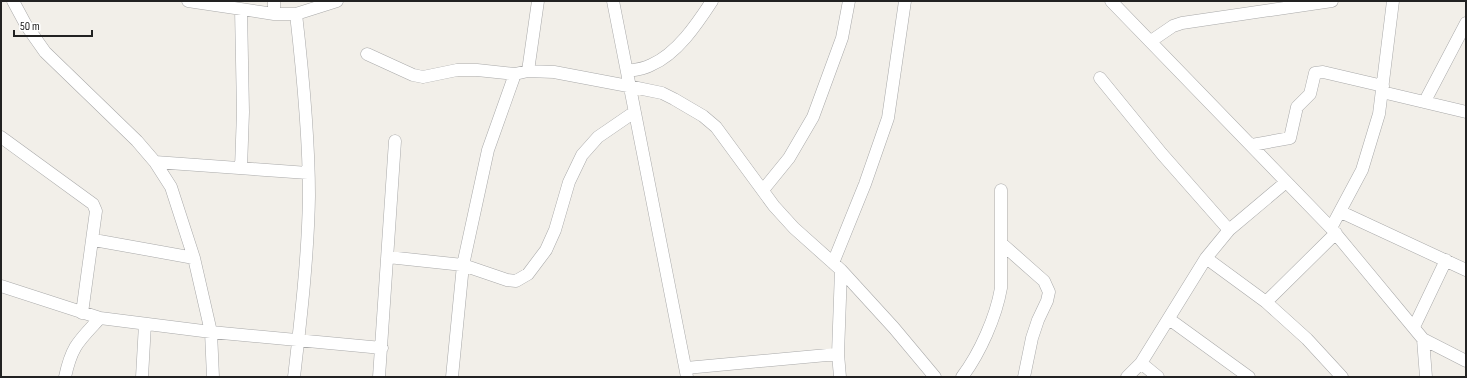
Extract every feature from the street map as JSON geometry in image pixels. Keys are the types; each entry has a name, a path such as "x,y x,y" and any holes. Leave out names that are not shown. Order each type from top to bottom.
{"street":[{"path":"13,1 26,25 45,52 137,141 155,162 175,196 194,258 211,332 212,377"},
{"path":"188,1 274,14 296,14 337,1"},
{"path":"274,1 274,14"},
{"path":"528,71 538,1"},
{"path":"613,1 627,71 633,113 687,373 838,354"},
{"path":"627,71 650,66 665,56 687,35 712,1"},
{"path":"763,190 789,158 813,117 842,38 849,1"},
{"path":"840,377 838,354 837,266 888,118 905,1"},
{"path":"1111,1 1334,230 1423,339 1466,361"},
{"path":"1151,41 1173,26 1182,23 1276,5 1332,1"},
{"path":"1266,302 1334,230 1366,160 1379,114 1393,1"},
{"path":"240,168 243,112 241,9"},
{"path":"294,377 306,251 308,173 307,121 296,14"},
{"path":"1425,101 1466,23"},
{"path":"367,54 413,75 423,77 457,70 477,70 515,74 528,71 583,76 662,93 702,116 716,127 763,190 794,228 837,266 894,328 936,377"},
{"path":"1252,145 1290,138 1297,107 1310,94 1315,73 1322,72 1466,112"},
{"path":"452,377 463,265 488,150 515,74"},
{"path":"1100,78 1162,154 1229,230"},
{"path":"388,257 463,265 507,280 516,281 528,274 538,263 555,230 569,182 582,155 598,137 633,113"},
{"path":"1,137 93,204 96,211 94,240 82,313"},
{"path":"379,377 395,141"},
{"path":"155,162 308,173"},
{"path":"1127,377 1140,363 1206,258 1229,230 1286,182"},
{"path":"962,377 974,359 996,313 1001,288 1001,190"},
{"path":"1341,212 1466,270"},
{"path":"94,240 194,258"},
{"path":"1001,243 1044,281 1049,292 1047,301 1038,320 1032,338 1024,377"},
{"path":"1206,258 1266,302 1318,350 1342,377"},
{"path":"1414,327 1446,260"},
{"path":"1,286 100,318 211,332 382,348"},
{"path":"65,377 69,357 74,347 100,318"},
{"path":"1169,319 1249,377"},
{"path":"142,377 145,324"},
{"path":"1423,339 1426,377"},
{"path":"1140,363 1158,377"}]}
